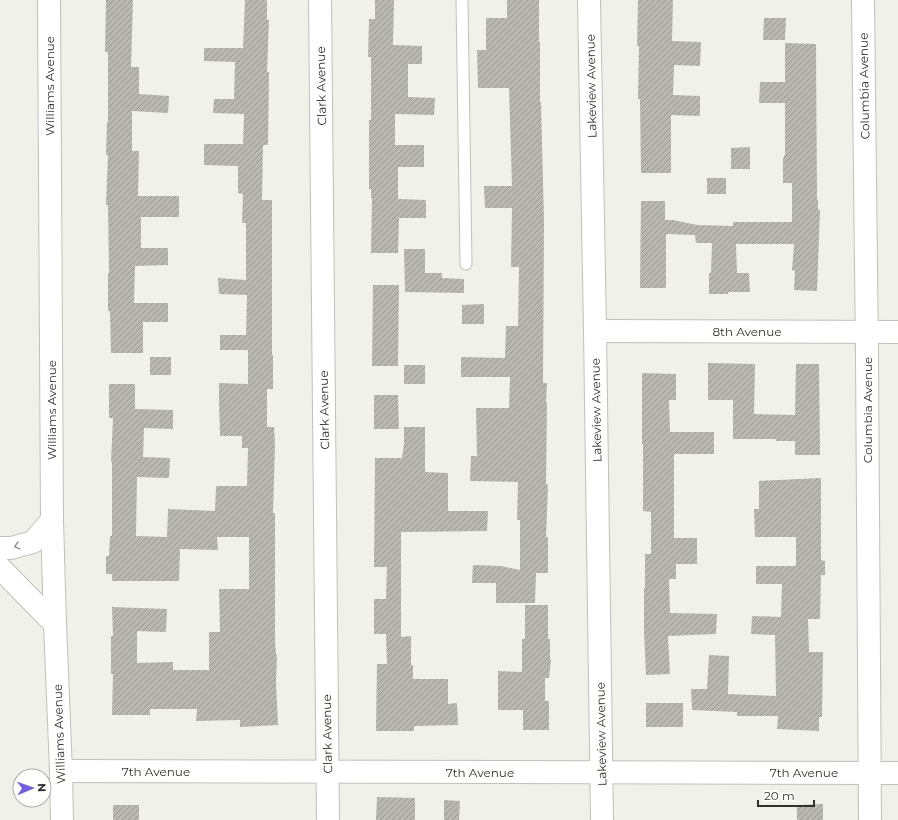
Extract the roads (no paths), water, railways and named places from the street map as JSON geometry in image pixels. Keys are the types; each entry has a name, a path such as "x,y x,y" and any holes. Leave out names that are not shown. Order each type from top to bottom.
{"street":[{"name":"Williams Avenue","path":"49,0 52,520 62,820"},
{"name":"Clark Avenue","path":"320,0 328,820"},
{"name":"Lakeview Avenue","path":"589,0 602,820"},
{"name":"Columbia Avenue","path":"863,0 870,820"},
{"name":"8th Avenue","path":"595,331 898,332"},
{"path":"0,548 12,548 33,542 52,520"},
{"path":"0,568 55,624"},
{"name":"7th Avenue","path":"61,771 898,773"}],"lane":[{"path":"462,0 466,264"}]}
